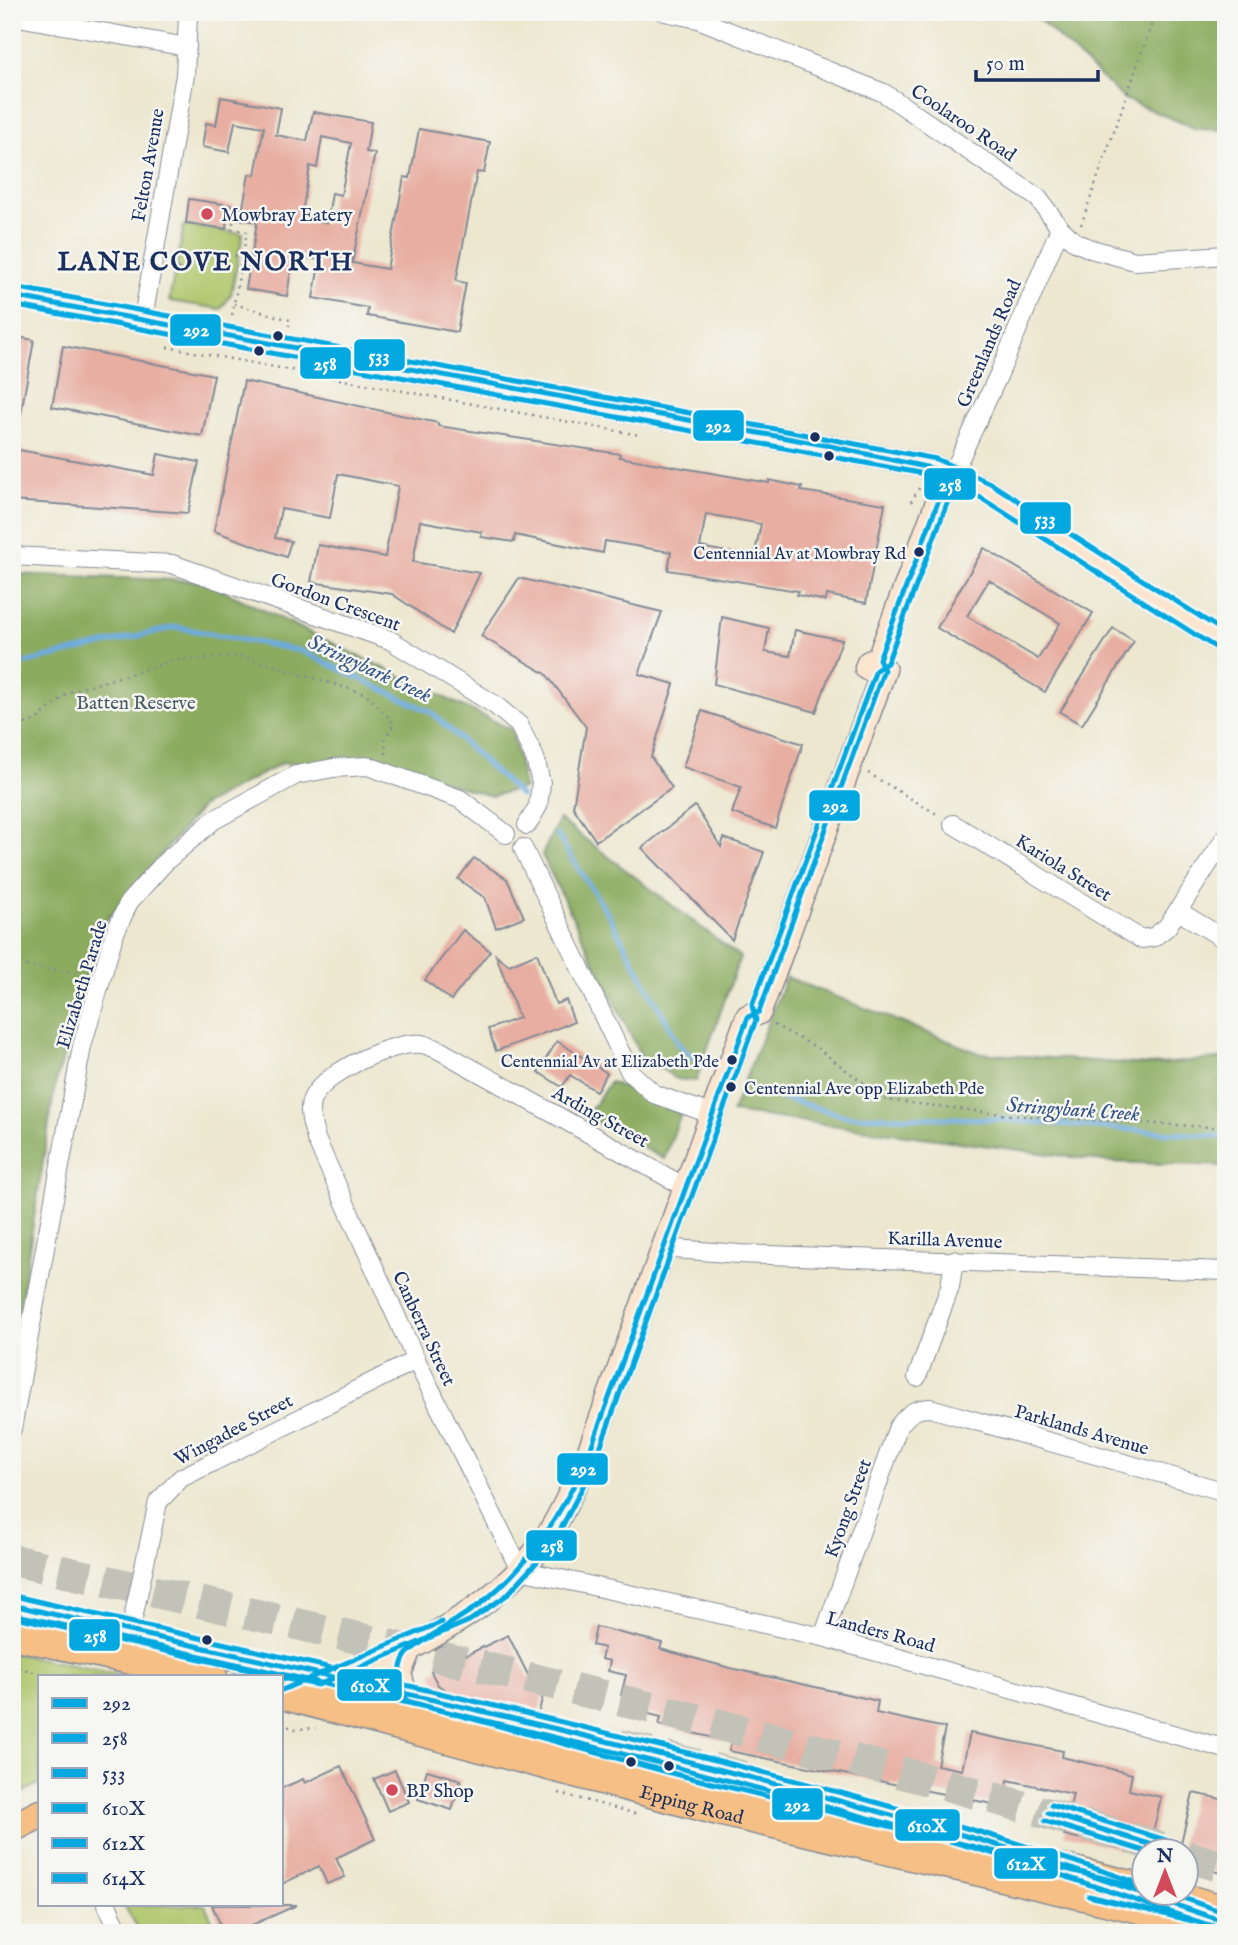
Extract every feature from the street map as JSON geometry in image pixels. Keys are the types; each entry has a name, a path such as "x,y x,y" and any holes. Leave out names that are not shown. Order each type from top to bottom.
{"main road":[{"path":"12,296 830,446 953,474 985,490 1226,644"},
{"path":"300,1697 408,1651 434,1637 520,1570 545,1539 584,1464 710,1114 753,1014 884,670 879,659 941,494 953,474"},
{"path":"753,1014 743,1006 869,663 879,659"},
{"name":"Epping Road","path":"12,1607 130,1632 242,1675"},
{"path":"300,1697 466,1613"},
{"path":"12,1635 180,1673"},
{"path":"407,1701 399,1674 408,1651"},
{"name":"Epping Road","path":"300,1697 407,1701 688,1777 1130,1885"},
{"name":"Epping Road","path":"300,1697 718,1811 1226,1929"},
{"path":"12,1828 38,1815"},
{"path":"1200,1902 1226,1910"}],"street":[{"name":"Coolaroo Road","path":"665,12 698,19 884,93 1038,198 1060,228 1075,242 1091,249 1135,261 1226,255"},
{"name":"Felton Avenue","path":"143,319 185,75 190,14"},
{"path":"12,16 187,47"},
{"name":"Greenlands Road","path":"953,474 999,374 1060,228"},
{"name":"Gordon Crescent","path":"12,556 172,564 390,640 495,705 519,725 535,758 541,783 538,806 527,825"},
{"name":"Elizabeth Parade","path":"12,1429 82,1046 114,935 129,902 166,861 214,820 296,775 368,766 460,799 506,834"},
{"path":"513,824 527,825 532,838 523,848 510,846 506,834 513,824"},
{"name":"Kariola Street","path":"953,824 1141,939 1154,937 1167,927 1178,911"},
{"path":"1226,837 1178,911 1226,940"},
{"path":"523,848 630,1072 654,1094 710,1114"},
{"name":"Arding Street","path":"312,1098 323,1083 344,1069 383,1051 422,1044 437,1049 685,1187"},
{"name":"Canberra Street","path":"312,1098 310,1110 316,1139 416,1360 520,1570"},
{"name":"Karilla Avenue","path":"663,1248 739,1254 1226,1271"},
{"path":"917,1377 950,1287 954,1260"},
{"name":"Wingadee Street","path":"130,1632 158,1502 181,1478 416,1360"},
{"name":"Parklands Avenue","path":"926,1408 1226,1492"},
{"name":"Kyong Street","path":"823,1637 898,1427 914,1410 926,1408"},
{"name":"Landers Road","path":"520,1570 823,1637 1226,1749"},
{"path":"107,1906 120,1933"}],"path":[{"path":"1081,225 1156,13"},
{"path":"232,315 247,232 232,229 236,204"},
{"path":"172,273 205,250 242,257"},
{"path":"237,285 246,286"},
{"path":"234,304 290,320 289,326"},
{"path":"911,502 920,485"},
{"path":"12,729 36,720 69,692 176,660 242,656 366,694 394,723 385,739 387,773"},
{"path":"850,762 953,824"},
{"path":"12,964 102,977"},
{"path":"753,1014 817,1048 886,1100 1009,1115 1226,1128"},
{"path":"12,1665 43,1675"},
{"path":"284,1720 300,1697"}],"green space":[{"path":"1031,12 1226,12 1226,130 1197,129 1124,99"},
{"path":"184,225 243,234 231,294 221,309 169,301"},
{"name":"Batten Reserve","path":"12,574 203,581 512,730 524,788 491,796 400,769 282,763 202,806 99,929 55,1086 12,1356"},
{"path":"559,819 740,957 696,1081 677,1079 641,1056 542,855"},
{"path":"786,977 979,1053 1150,1065 1226,1058 1226,1166 1110,1162 732,1112"},
{"path":"610,1082 681,1114 664,1159 586,1117"},
{"path":"12,1653 122,1675 38,1675 38,1784 12,1798"},
{"path":"125,1906 205,1906 218,1933 141,1933"}],"building":[{"path":"221,97 281,108 276,135 307,141 313,112 371,122 366,152 375,153 352,263 387,269 404,177 410,178 419,129 490,142 484,173 477,172 456,281 466,283 457,332 367,316 368,308 313,298 320,260 293,256 287,296 246,289 257,222 227,217 226,229 186,223 189,199 243,207 249,174 255,175 264,127 235,122 229,152 202,147 206,123 216,125","holes":["322,137 351,143 341,195 332,193 327,223 301,219 310,166 317,168"]},
{"path":"12,336 34,340 19,424 12,423"},
{"path":"63,346 214,375 202,436 52,407"},
{"path":"244,381 438,423 438,426 620,454 619,457 769,483 769,480 802,487 801,491 885,504 866,603 827,595 826,601 797,595 798,591 668,570 671,552 605,541 603,553 515,535 514,542 481,537 482,532 420,521 413,562 480,573 451,634 392,594 311,582 318,545 385,557 398,486 338,474 330,518 281,509 275,538 291,541 286,557 214,531","holes":["706,514 761,524 754,557 700,547"]},
{"path":"19,450 154,475 158,454 199,462 188,513 12,501"},
{"path":"984,548 1093,613 1045,692 937,628","holes":["989,580 1060,623 1038,659 967,616"]},
{"path":"519,578 662,612 639,674 674,684 651,757 672,788 596,841 573,807 586,727 546,674 481,636"},
{"path":"722,617 769,628 765,652 790,656 795,630 842,640 816,712 714,684"},
{"path":"1113,628 1134,641 1082,725 1060,712"},
{"path":"702,711 803,744 775,828 732,813 741,787 683,767"},
{"path":"695,806 721,847 724,838 764,852 732,940 642,848"},
{"path":"474,858 507,879 524,917 496,928 485,898 458,879"},
{"path":"463,930 490,951 451,1000 425,980"},
{"path":"537,953 556,1004 566,1000 574,1022 496,1051 488,1029 519,1018 496,955 509,965"},
{"path":"557,1041 607,1073 596,1091 570,1075 562,1087 538,1072"},
{"path":"596,1627 662,1643 660,1649 730,1668 878,1701 876,1713 945,1728 937,1765 962,1770 970,1733 1063,1751 1062,1757 1132,1774 1129,1790 1161,1797 1152,1836 1130,1836 1130,1851 1064,1835 1073,1794 1008,1780 1003,1806 729,1751 731,1742 659,1725 661,1717 633,1710 635,1698 621,1695 626,1675 608,1671 610,1661 601,1659 604,1648 592,1645"},
{"path":"508,1635 533,1685 545,1688 537,1718 449,1692 438,1685 431,1672"},
{"path":"341,1766 375,1839 336,1858 345,1877 327,1884 319,1866 284,1883 284,1787 303,1779 305,1783"},
{"name":"BP Shop","path":"395,1770 409,1802 388,1811 374,1779"},
{"path":"427,1770 461,1780 452,1810 418,1799"},
{"path":"1193,1793 1226,1800 1226,1874 1200,1868 1200,1836 1183,1836"},
{"path":"297,1905 234,1933 224,1933 212,1906"}],"waterway":[{"name":"Stringybark Creek","path":"12,666 176,627 301,651 431,712 521,796"},
{"name":"Stringybark Creek","path":"557,835 608,914 680,1046 701,1064"},
{"name":"Stringybark Creek","path":"753,1090 846,1116 995,1119 1226,1137"}],"tunnel":[{"path":"12,1560 594,1694 883,1768 1130,1839"},
{"path":"619,1745 749,1778"},
{"path":"1200,1860 1226,1868"}],"transit line":[{"name":"533","path":"14,287 936,459 990,483 1226,633"},
{"name":"292","path":"12,296 830,446 953,473"},
{"name":"258","path":"12,305 930,475 981,498 1221,651"},
{"name":"292","path":"953,473 941,494 879,659 884,670 759,1012 748,1017 585,1464 553,1522 528,1557 480,1604 411,1650 401,1666 400,1678 407,1701 675,1774 1130,1885"},
{"name":"258","path":"284,1678 318,1685 469,1621 507,1595 553,1544 593,1467 756,1020 752,1006 876,670 887,663 949,498 961,477"},
{"name":"614X","path":"14,1596 428,1690 735,1765 970,1829 1130,1880"},
{"name":"610X","path":"12,1605 498,1715 860,1806 1011,1849 1226,1922"},
{"name":"612X","path":"12,1614 497,1724 738,1783 1009,1858 1223,1930"},
{"name":"258","path":"12,1616 271,1675"},
{"name":"292","path":"284,1689 442,1622"},
{"name":"614X","path":"1051,1805 1152,1836"},
{"name":"610X","path":"1048,1813 1130,1838"},
{"name":"612X","path":"1045,1821 1130,1847"},
{"name":"292","path":"1089,1896 1226,1929"},
{"name":"614X","path":"1200,1904 1226,1913"}],"place":[{"name":"Mowbray Eatery","path":"207,214"},
{"name":"Centennial Av at Mowbray Rd","path":"919,552"},
{"name":"Centennial Av at Elizabeth Pde","path":"732,1060"},
{"name":"Centennial Ave opp Elizabeth Pde","path":"731,1087"},
{"name":"BP Shop","path":"392,1790"}],"district":[{"name":"LANE COVE NORTH","path":"206,261"}]}
